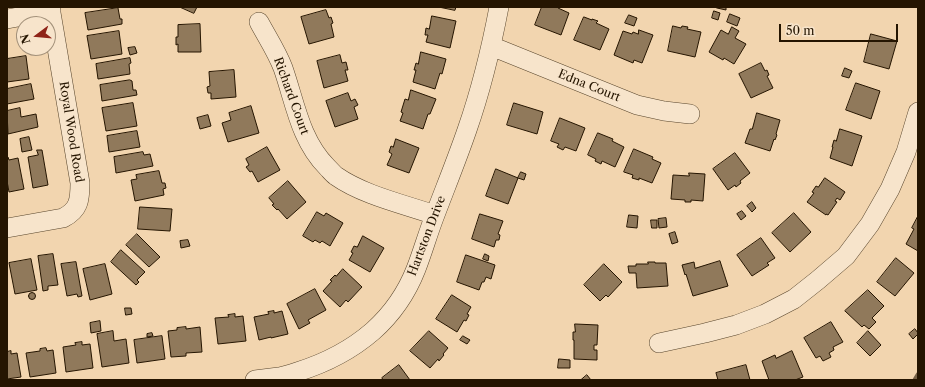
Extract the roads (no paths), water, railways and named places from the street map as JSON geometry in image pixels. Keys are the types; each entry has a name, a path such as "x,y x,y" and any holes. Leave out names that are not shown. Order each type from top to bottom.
{"street":[{"name":"Hartston Drive","path":"255,380 280,377 335,358 358,343 374,330 389,314 403,295 416,270 467,128 491,46 498,7"},
{"path":"7,19 51,9"},
{"name":"Royal Wood Road","path":"7,228 63,218 70,214 79,203 80,183 51,9"},
{"name":"Richard Court","path":"259,22 282,67 301,126 309,144 321,161 335,175 356,188 435,215"},
{"name":"Edna Court","path":"491,46 637,105 664,111 690,114"},
{"path":"659,343 736,325 765,314 794,299 846,256 870,224 912,154 918,112"}],"waterway":[{"path":"915,380 918,375"}]}
